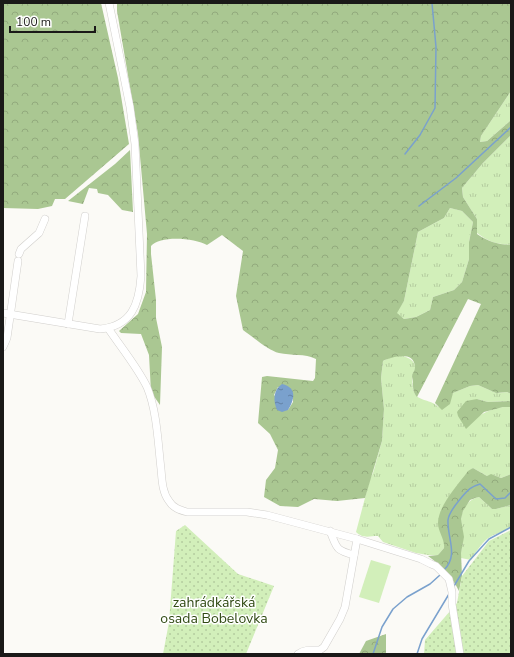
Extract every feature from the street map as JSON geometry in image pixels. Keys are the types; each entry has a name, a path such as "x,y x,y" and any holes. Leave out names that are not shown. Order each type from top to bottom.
{"street":[{"path":"7,314 100,329 118,324 132,313 138,302 141,276 135,144 130,107 109,3"},
{"path":"68,324 85,216"},
{"path":"3,347 7,338 7,314 18,258 21,249 39,233 44,219"},
{"path":"108,328 146,387 154,420 163,486 166,497 171,504 179,510 187,512 256,513 330,531 421,559 436,566 449,579 460,654"},
{"path":"330,531 337,548 341,552 354,555"},
{"path":"298,654 309,650 320,650 324,647 340,619 345,607 357,539"}],"green space":[{"path":"3,3 101,3 118,78 129,144 65,199 55,199 52,206 38,209 3,208"},
{"path":"117,3 511,3 511,91 481,136 480,142 487,141 511,120 511,135 483,163 462,188 463,197 477,219 477,234 493,242 511,245 511,394 507,392 496,393 478,385 470,386 453,393 450,404 442,410 435,403 481,304 468,299 417,397 414,390 412,377 415,367 411,358 402,356 383,361 381,378 384,409 382,441 365,498 337,501 314,499 298,507 280,506 264,497 266,480 275,468 278,450 270,434 258,423 262,377 267,376 313,381 315,378 316,359 307,356 279,353 265,346 243,330 236,296 243,251 222,235 207,245 186,239 170,239 162,240 151,246 156,300 156,318 162,347 160,405 151,392 149,355 141,334 121,333 119,331 138,314 146,292 147,234 138,134 117,11","holes":["450,208 462,211 473,222 469,242 469,259 462,282 454,290 433,297 430,310 416,317 404,319 397,313 404,301 418,232 444,218","278,387 293,393 293,402 288,410 274,395"]},
{"path":"511,91 511,120 487,141 480,142 481,136"},
{"path":"511,135 511,245 493,242 485,239 477,233 477,219 463,197 462,188 483,163"},
{"path":"130,150 133,212 122,210 108,195 98,193 97,189 89,188 83,204 68,201 115,164"},
{"path":"450,208 462,211 473,222 469,242 469,259 462,282 454,290 433,297 430,310 416,317 404,319 396,313 404,301 418,232 444,218"},
{"path":"400,355 414,362 415,368 412,376 413,388 416,395 438,407 451,397 453,393 470,386 478,385 496,393 507,392 511,394 511,401 488,402 477,399 476,418 484,413 502,407 511,407 511,474 501,478 493,475 487,476 473,468 467,474 457,489 440,532 445,540 444,548 438,555 416,553 383,542 378,536 369,537 356,532 382,441 384,409 381,378 383,361 393,356"},
{"path":"477,399 488,402 511,401 511,407 503,407 484,412 466,429 457,412 466,401"},
{"path":"473,468 487,476 491,474 501,478 511,474 511,505 492,509 479,497 470,500 463,511 461,519 464,537 461,553 462,576 459,591 446,571 428,556 438,555 444,548 438,523 441,510 454,489 468,471"},
{"path":"479,497 492,509 511,505 511,528 495,534 487,539 479,547 471,560 461,558 463,539 461,520 462,512 469,502"},
{"name":"zahrádkářská osada Bobelovka","path":"185,525 238,574 274,586 246,654 163,654 169,622 176,531"},
{"path":"511,530 511,654 424,654 425,640 457,603 462,576 489,541"},
{"path":"371,560 391,566 379,603 359,597"},
{"path":"386,634 386,654 359,654 366,641"}],"water":[{"path":"282,384 291,388 293,391 293,398 288,410 282,412 277,410 274,399 275,392"}],"waterway":[{"path":"405,154 420,135 435,108 436,47 432,3"},
{"path":"419,206 456,178 511,127"},
{"path":"444,570 451,558 452,552 448,520 453,508 461,498 469,489 480,484 496,499 505,498 511,492"},
{"path":"454,586 469,561 489,539 511,527"},
{"path":"373,654 382,627 393,609 407,597 430,584 440,575"},
{"path":"417,654 422,639 449,594"}]}
